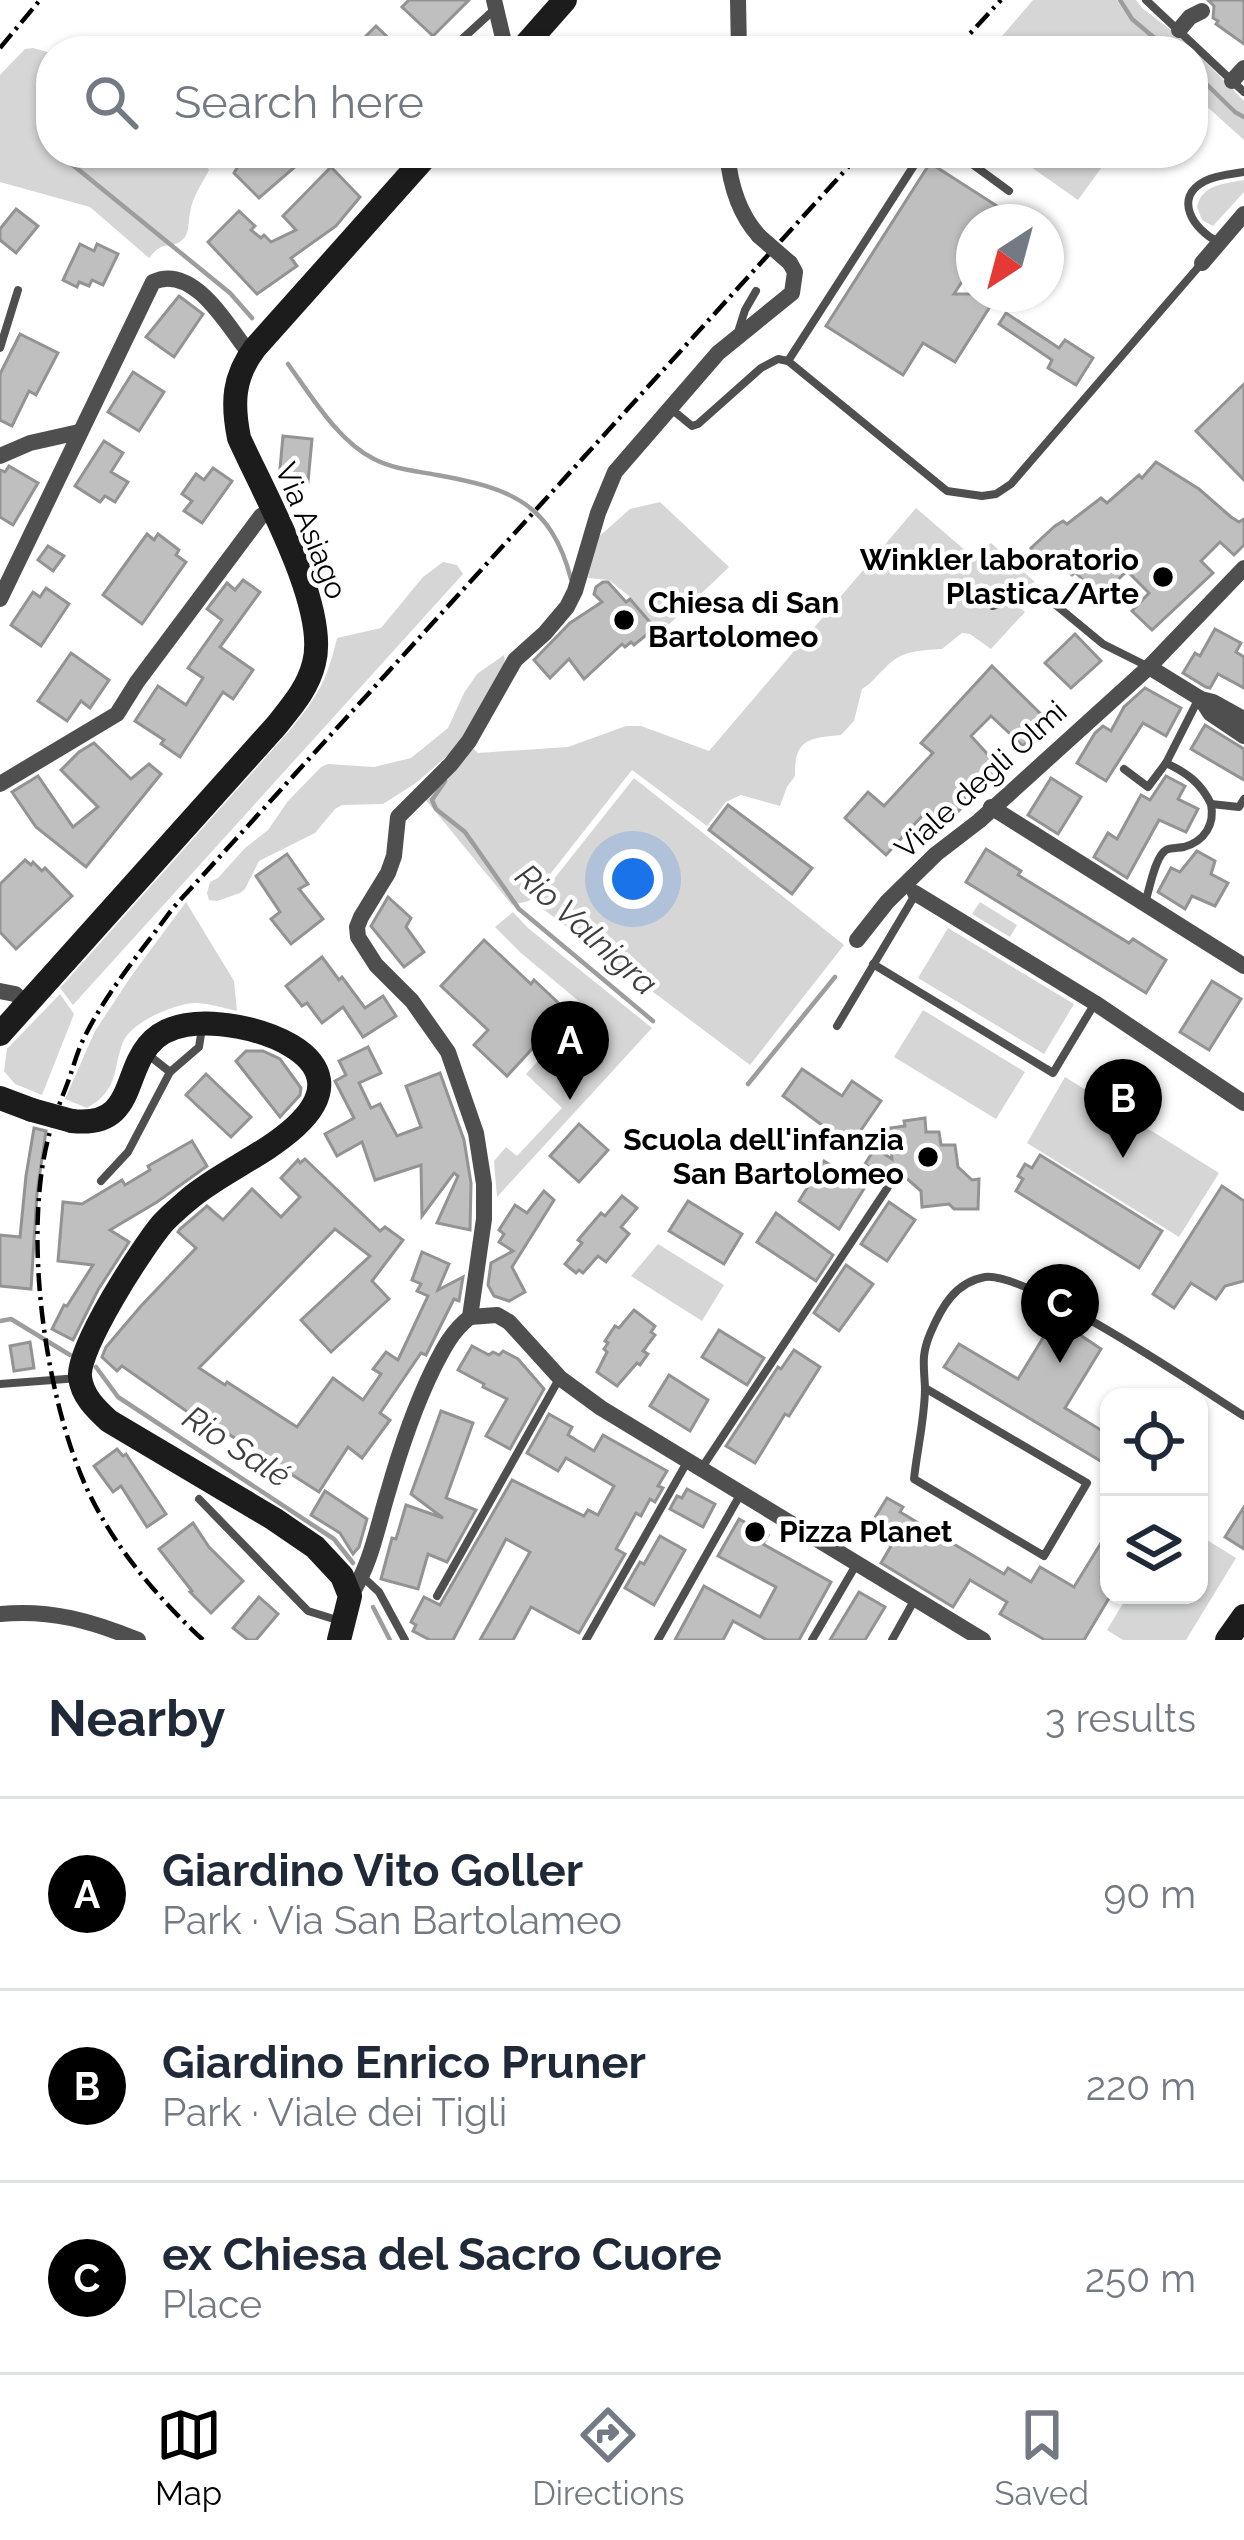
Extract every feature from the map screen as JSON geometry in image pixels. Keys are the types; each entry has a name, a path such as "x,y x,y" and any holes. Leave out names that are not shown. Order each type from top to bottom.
{"main road":[{"path":"534,36 566,0"},
{"name":"Via Asiago","path":"0,1034 296,702 314,666 321,619 239,438 234,390 250,354 416,168"},
{"path":"0,1098 72,1121 93,1123 106,1118 118,1108 152,1038 182,1025 265,1032 312,1063 320,1077 319,1096 299,1123 278,1142 193,1196 162,1224 93,1335 80,1378 94,1408 110,1421 274,1519 315,1547 356,1587 340,1635"},
{"path":"1228,1640 1244,1616"}],"street":[{"path":"739,0 739,36"},
{"path":"495,4 502,36"},
{"path":"1179,30 1202,10"},
{"path":"470,1317 484,1219 476,1133 448,1052 412,1001 384,981 357,927 388,873 398,817 452,764 515,660 567,607 610,480 718,353 792,293 795,272 746,222 729,168"},
{"path":"1202,262 1244,214"},
{"path":"0,599 153,282 164,277 194,286 250,354"},
{"path":"0,455 79,431"},
{"path":"0,784 117,714 260,516 272,509"},
{"name":"Viale degli Olmi","path":"856,940 904,885 1149,667 1244,568"},
{"path":"1149,667 1244,718"},
{"path":"1200,698 1210,712 1244,736"},
{"path":"992,807 1244,966"},
{"path":"915,893 1095,1003 1244,1103"},
{"path":"0,991 15,994 27,1004"},
{"path":"356,1587 419,1399 445,1345 470,1317 497,1315 560,1378 601,1408 983,1640"},
{"path":"0,1614 33,1612 138,1640"}],"lane":[{"path":"1146,0 1186,36"},
{"path":"464,36 495,4"},
{"path":"1208,54 1240,80"},
{"path":"788,361 912,168"},
{"path":"978,168 1009,190"},
{"path":"1219,242 1194,224 1190,198 1206,180 1244,172"},
{"path":"669,407 689,424 698,424 761,368 778,359 788,361 947,491 996,494 1012,484 1202,262"},
{"path":"0,348 18,290"},
{"path":"737,336 756,291"},
{"path":"993,606 1040,592 1103,644 1149,667"},
{"path":"1124,769 1148,787 1200,698"},
{"path":"1145,903 1160,855 1206,835 1213,811 1204,788 1166,763"},
{"path":"1211,804 1239,807 1244,799"},
{"path":"837,1026 915,893"},
{"path":"874,964 1053,1073 1095,1003"},
{"path":"101,1181 128,1153 170,1072 200,1047 202,1024"},
{"path":"143,1050 170,1072"},
{"path":"586,1640 694,1466 888,1187"},
{"path":"925,1388 1087,1483 1044,1556 914,1479 925,1388 921,1363 948,1300 970,1281 994,1276 1030,1289 1083,1316 1244,1416"},
{"path":"0,1384 80,1378"},
{"path":"437,1596 560,1378"},
{"path":"658,1640 740,1495"},
{"path":"200,1499 308,1611 340,1635"},
{"path":"812,1640 856,1564"},
{"path":"356,1587 379,1592 405,1640"},
{"path":"892,1640 915,1599"}],"shaded area":[{"path":"1033,0 1117,0 1130,20 1150,36 1002,36"},
{"path":"1122,0 1136,0 1178,36 1155,36"},
{"path":"25,49 36,49 36,168 208,168 181,241 158,249 149,258 90,207 0,182 0,75"},
{"path":"1208,64 1244,101 1244,115 1208,83"},
{"path":"1208,88 1244,118 1244,140 1208,108"},
{"path":"1032,168 1101,168 1078,200"},
{"path":"1244,180 1244,192 1213,226 1202,220 1197,207 1204,194 1215,186"},
{"path":"660,502 729,567 660,633 609,580 588,578 595,540 630,509"},
{"path":"916,508 974,558 991,543 1035,582 1004,595 1025,612 991,649 962,633 942,649 898,657 862,689 854,721 841,735 812,740 801,748 795,776 780,806 741,795 726,802 707,826 632,770 529,901 512,905 425,799 470,745 478,753 568,747 626,726 641,726 709,751"},
{"path":"443,562 457,565 463,574 73,1005 60,988 291,729 320,687 337,638 381,628 423,577"},
{"path":"504,655 505,663 456,748 416,783 383,804 342,805 315,833 259,861 240,893 209,900 210,882 268,830 321,767 374,767 411,758 448,728 477,674"},
{"path":"634,778 844,945 750,1065 535,903"},
{"path":"186,902 234,981 237,1011 198,1003 156,1015 135,1027 123,1042 105,1094 87,1108 65,1099 95,1031"},
{"path":"980,902 1017,925 1010,937 972,914"},
{"path":"513,912 652,1028 497,1197 494,1161 506,1147 517,1156 562,1108 526,1074 587,1008 495,927"},
{"path":"948,928 1074,1004 1044,1054 918,978"},
{"path":"60,994 74,1014 42,1095 15,1084 4,1071 7,1049"},
{"path":"923,1010 1025,1072 996,1119 894,1057"},
{"path":"1065,1077 1219,1173 1179,1237 1027,1143"},
{"path":"658,1244 724,1285 702,1321 631,1276"},
{"path":"1208,1541 1236,1558 1208,1604"},
{"path":"1123,1604 1208,1604 1186,1640 1123,1640 1107,1630"}],"building":[{"path":"409,0 469,0 433,36 402,7"},
{"path":"1208,0 1244,0 1244,44 1216,24 1214,6"},
{"path":"376,26 386,36 366,36"},
{"path":"237,168 294,168 259,198 234,173"},
{"path":"330,168 360,197 336,226 291,258 297,266 257,294 208,242 239,211 255,226 251,230 271,242 296,230 283,216"},
{"path":"927,168 938,168 994,204 956,204 956,312 987,312 955,362 923,343 903,375 826,326"},
{"path":"16,209 38,226 16,253 0,240 0,229"},
{"path":"80,244 94,251 97,244 118,254 103,285 92,280 89,286 79,282 77,287 63,280"},
{"path":"179,296 203,314 174,357 146,337"},
{"path":"1006,313 1059,348 1065,340 1093,358 1076,385 1048,368 1052,360 999,324"},
{"path":"20,334 58,353 36,395 29,391 12,426 0,420 0,374"},
{"path":"133,372 164,392 139,431 108,412"},
{"path":"1244,384 1244,480 1196,431"},
{"path":"283,436 312,439 308,482 279,479"},
{"path":"104,441 123,453 111,472 128,482 115,502 105,496 100,502 75,486"},
{"path":"1156,462 1199,489 1231,517 1239,522 1244,519 1244,545 1234,555 1220,542 1201,561 1213,573 1152,630 1132,611 1149,593 1127,571 1100,597 1075,572 1072,575 1052,556 1045,562 1031,548 1055,526 1063,521 1067,524 1101,498 1107,503"},
{"path":"9,466 38,483 13,525 0,517 0,470 5,472"},
{"path":"213,468 232,481 202,523 184,511 192,501 182,494 196,474 204,480"},
{"path":"147,534 154,540 158,534 186,562 142,624 103,595"},
{"path":"48,546 64,556 53,571 38,560"},
{"path":"243,580 260,592 220,647 253,670 233,699 223,692 180,757 135,721 158,686 186,705 203,678 188,668 222,620 207,609 227,583 235,590"},
{"path":"603,582 626,602 630,599 655,628 634,645 622,644 584,679 569,659 550,678 534,660 570,623 602,602 594,594"},
{"path":"46,588 69,604 41,646 11,625 33,592 40,597"},
{"path":"1215,629 1241,643 1236,652 1244,657 1244,688 1218,674 1210,688 1183,673 1195,653 1200,656"},
{"path":"1075,634 1101,661 1071,688 1045,663"},
{"path":"71,653 109,680 90,708 81,701 67,721 38,701"},
{"path":"992,666 1048,721 1023,746 991,716 971,736 1002,770 962,800 966,803 942,829 925,813 886,855 845,818 868,792 884,806 933,753 921,743"},
{"path":"1145,688 1181,708 1166,736 1143,723 1106,781 1077,763 1095,733 1103,726 1111,731 1124,707"},
{"path":"1205,725 1244,749 1244,780 1191,749"},
{"path":"94,743 131,779 149,764 161,774 86,867 36,827 12,792 38,776 73,827 98,807 61,770"},
{"path":"1166,776 1185,786 1178,799 1198,809 1186,832 1159,820 1127,878 1094,857 1108,833 1117,839 1141,795 1150,800"},
{"path":"1051,778 1081,797 1058,834 1028,815"},
{"path":"728,805 812,868 792,894 709,830"},
{"path":"986,849 1021,871 1018,875 1129,943 1133,939 1166,960 1146,993 966,882"},
{"path":"1197,851 1215,861 1211,874 1228,883 1215,906 1192,896 1185,909 1158,892 1171,868 1180,872"},
{"path":"287,854 308,884 299,889 323,919 291,944 271,919 280,912 256,876"},
{"path":"25,860 42,871 45,868 72,896 16,949 0,932 0,884"},
{"path":"388,897 411,918 406,927 424,952 404,967 371,926"},
{"path":"484,940 567,1011 507,1076 474,1045 488,1030 441,986"},
{"path":"322,957 365,1008 383,996 396,1016 363,1037 343,1007 322,1023 286,986"},
{"path":"1212,981 1241,999 1209,1050 1180,1032"},
{"path":"368,1047 381,1073 359,1083 371,1108 380,1104 397,1136 421,1127 406,1086 440,1073 464,1140 471,1183 470,1230 437,1223 458,1176 454,1173 422,1216 421,1165 375,1180 362,1142 337,1156 325,1134 354,1118 335,1081 346,1075 339,1061"},
{"path":"246,1051 263,1051 280,1059 301,1088 280,1117 236,1061"},
{"path":"802,1069 842,1096 852,1081 881,1101 850,1146 783,1096"},
{"path":"206,1074 251,1117 231,1137 186,1095"},
{"name":"Scuola dell'infanzia San Bartolomeo","path":"925,1118 926,1132 939,1132 941,1145 955,1145 958,1167 972,1180 979,1179 978,1209 954,1209 949,1204 922,1207 921,1191 896,1169 888,1179 865,1164 875,1148 892,1159 890,1128"},
{"path":"579,1124 608,1150 579,1182 550,1156"},
{"path":"34,1128 46,1131 31,1289 0,1286 0,1235 20,1237"},
{"path":"192,1141 207,1166 110,1230 129,1242 73,1340 52,1329 93,1265 58,1261 63,1202 82,1204 122,1180 125,1185"},
{"path":"1040,1155 1162,1231 1139,1268 1016,1191 1025,1164 1032,1168"},
{"path":"305,1159 380,1231 385,1227 403,1240 372,1281 389,1299 331,1352 301,1320 370,1256 335,1229 199,1368 297,1427 333,1378 363,1400 381,1374 373,1369 386,1352 398,1360 428,1296 417,1291 421,1284 412,1280 422,1252 449,1264 438,1290 463,1277 459,1301 454,1299 426,1355 421,1353 380,1413 390,1420 362,1458 348,1447 319,1492 122,1366 117,1371 102,1357 141,1306 196,1248 180,1229 207,1206 223,1220 252,1189 281,1217 300,1197 281,1178"},
{"path":"824,1161 865,1187 839,1229 799,1201"},
{"path":"1222,1186 1244,1201 1244,1281 1225,1286 1216,1299 1191,1283 1174,1308 1153,1294"},
{"path":"544,1191 554,1200 512,1267 525,1292 509,1301 494,1296 488,1285 491,1263 513,1251 499,1242 504,1234 499,1230 515,1205 527,1213"},
{"path":"622,1196 637,1208 621,1227 629,1234 606,1262 598,1256 583,1273 576,1273 565,1264 582,1243 578,1240"},
{"path":"688,1201 742,1234 724,1264 669,1231"},
{"path":"889,1202 915,1220 887,1261 861,1244"},
{"path":"776,1213 833,1255 816,1281 757,1242"},
{"path":"846,1265 873,1284 839,1331 814,1313"},
{"path":"634,1310 655,1326 651,1332 655,1335 640,1365 617,1386 597,1372 607,1352 605,1341"},
{"path":"1055,1318 1101,1349 1065,1408 1100,1429 1100,1461 944,1367 959,1344 1018,1379"},
{"path":"719,1330 764,1358 747,1385 702,1357"},
{"path":"30,1342 34,1368 14,1371 10,1346"},
{"path":"472,1346 489,1355 503,1351 518,1359 544,1389 510,1449 486,1436 507,1399 458,1370"},
{"path":"794,1350 820,1367 755,1463 726,1446"},
{"path":"669,1375 708,1400 690,1431 650,1406"},
{"path":"441,1411 473,1423 446,1498 476,1510 447,1562 428,1554 418,1589 381,1579 406,1505 443,1518 411,1494"},
{"path":"549,1414 572,1427 568,1435 594,1451 603,1435 667,1471 655,1502 650,1499 641,1516 636,1513 616,1549 625,1554 579,1633 531,1607 513,1640 480,1640 530,1552 506,1539 453,1640 430,1640 413,1631 416,1625 411,1622 424,1597 440,1605 512,1480 584,1516 588,1510 598,1515 614,1486 566,1458 558,1471 527,1453"},
{"path":"117,1449 126,1454 166,1514 147,1527 121,1486 113,1492 94,1466"},
{"path":"687,1489 715,1504 703,1527 670,1509"},
{"path":"325,1491 367,1519 353,1554 340,1533 311,1515"},
{"path":"887,1498 903,1507 900,1512 1004,1574 1008,1568 1031,1582 1040,1567 1074,1587 1100,1545 1100,1604 1105,1604 1084,1640 1045,1640 1000,1614 1007,1602 970,1580 953,1607 881,1563 891,1546 866,1532"},
{"path":"1244,1507 1244,1549 1225,1537"},
{"path":"739,1519 768,1535 763,1544 831,1582 799,1640 767,1640 733,1621 723,1640 675,1640 704,1586 760,1617 776,1587 718,1556"},
{"path":"193,1523 243,1581 211,1613 159,1549"},
{"path":"660,1536 685,1550 654,1605 625,1588"},
{"path":"859,1592 885,1607 865,1640 830,1640"},
{"path":"259,1597 278,1614 256,1640 248,1640 233,1628"}],"waterway":[{"path":"1120,0 1132,19 1152,36"},
{"path":"1208,86 1244,117"},
{"name":"Rio Valnigra","path":"76,168 230,293 252,318"},
{"name":"Rio Valnigra","path":"288,364 337,430 374,459 486,486 523,503 552,532 571,579"},
{"name":"Rio Valnigra","path":"445,781 432,800 436,809 465,832 519,909 653,1021"},
{"name":"Rio Valnigra","path":"748,1084 835,977"},
{"name":"Rio Salé","path":"0,1321 11,1319 70,1355"},
{"name":"Rio Salé","path":"96,1367 118,1397 334,1539 353,1563"},
{"name":"Rio Salé","path":"373,1607 390,1640"}],"railway":[{"path":"0,48 40,0"},
{"path":"968,36 1001,0"},
{"path":"203,1640 138,1570 98,1510 72,1452 50,1364 38,1269 41,1178 50,1131 83,1041 115,986 173,908 847,168"}],"place":[{"name":"Winkler laboratorio Plastica/Arte","path":"1163,577"},
{"name":"Chiesa di San Bartolomeo","path":"624,620"},
{"name":"Giardino Vito Goller","path":"570,1100"},
{"name":"Scuola dell'infanzia San Bartolomeo","path":"928,1157"},
{"name":"Giardino Enrico Pruner","path":"1123,1158"},
{"name":"ex Chiesa del Sacro Cuore","path":"1060,1363"},
{"name":"Pizza Planet","path":"755,1532"}]}
